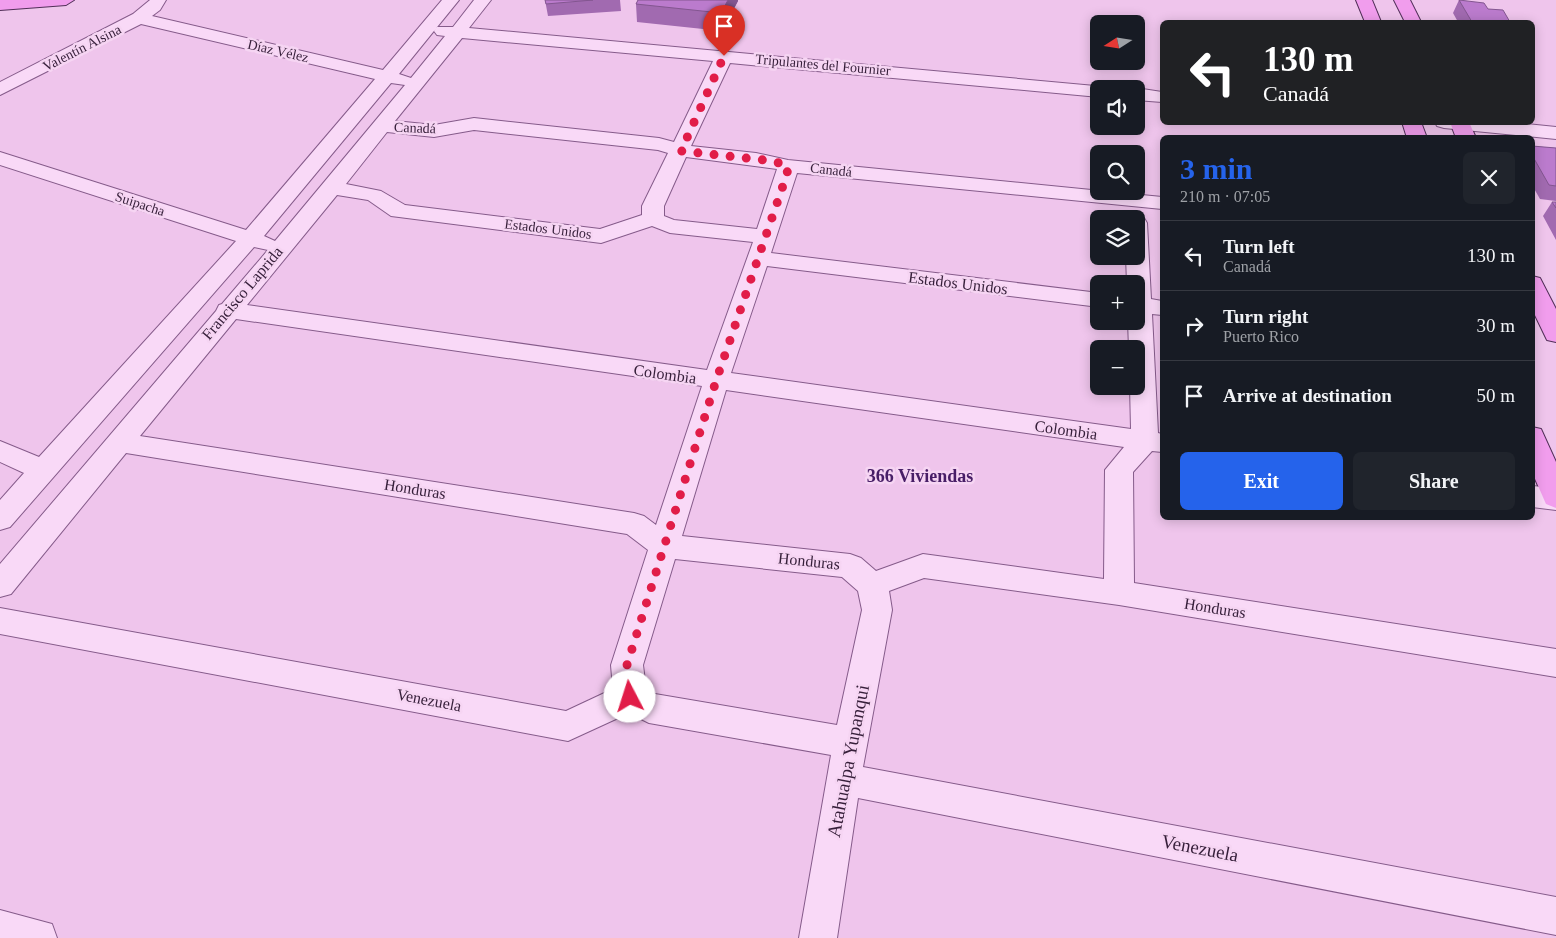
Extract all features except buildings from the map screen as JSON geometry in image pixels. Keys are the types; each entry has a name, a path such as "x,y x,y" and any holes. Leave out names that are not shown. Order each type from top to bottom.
{"main road":[{"path":"0,5 66,0"},
{"path":"1364,0 1372,20"},
{"path":"1402,0 1411,20"},
{"path":"1535,289 1556,334"},
{"path":"1535,444 1556,498"}],"street":[{"name":"Valentín Alsina","path":"0,89 139,18 154,7 158,0"},
{"name":"Francisco Laprida","path":"0,519 249,240 389,77 451,0"},
{"name":"Francisco Laprida","path":"0,585 227,310 332,188 483,0"},
{"name":"Díaz Vélez","path":"139,18 416,83"},
{"name":"Tripulantes del Fournier","path":"428,29 1090,90"},
{"path":"653,219 653,206 681,151 724,56"},
{"path":"1145,95 1160,97"},
{"name":"Canadá","path":"382,126 434,131 474,124 660,144 681,151 773,161 788,166 1107,210"},
{"path":"1457,127 1556,133"},
{"name":"Suipacha","path":"0,158 249,240 280,248"},
{"path":"788,166 763,247 716,381 627,665 630,697 649,708 851,743"},
{"name":"Estados Unidos","path":"332,188 374,195 399,211 602,236 653,219 670,226 763,247 1090,299"},
{"name":"Canadá","path":"1145,210 1160,204"},
{"path":"1119,592 1119,470 1154,442 1146,306 1142,265"},
{"name":"Colombia","path":"227,310 1154,442"},
{"name":"Honduras","path":"118,442 634,524 664,546 850,566 872,585 923,566 1119,592 1556,663"},
{"path":"0,451 42,470"},
{"path":"1535,496 1556,498"},
{"name":"Atahualpa Yupanqui","path":"818,938 843,779 877,610 872,585"},
{"name":"Venezuela","path":"0,621 568,726 630,697"},
{"name":"Venezuela","path":"843,779 1556,916"},
{"path":"0,929 38,938"}],"district":[{"name":"366 Viviendas","path":"920,476"}],"route":[{"path":"630,697 627,665 716,381 767,237 787,174 788,166 773,161 681,151 724,56"}]}
